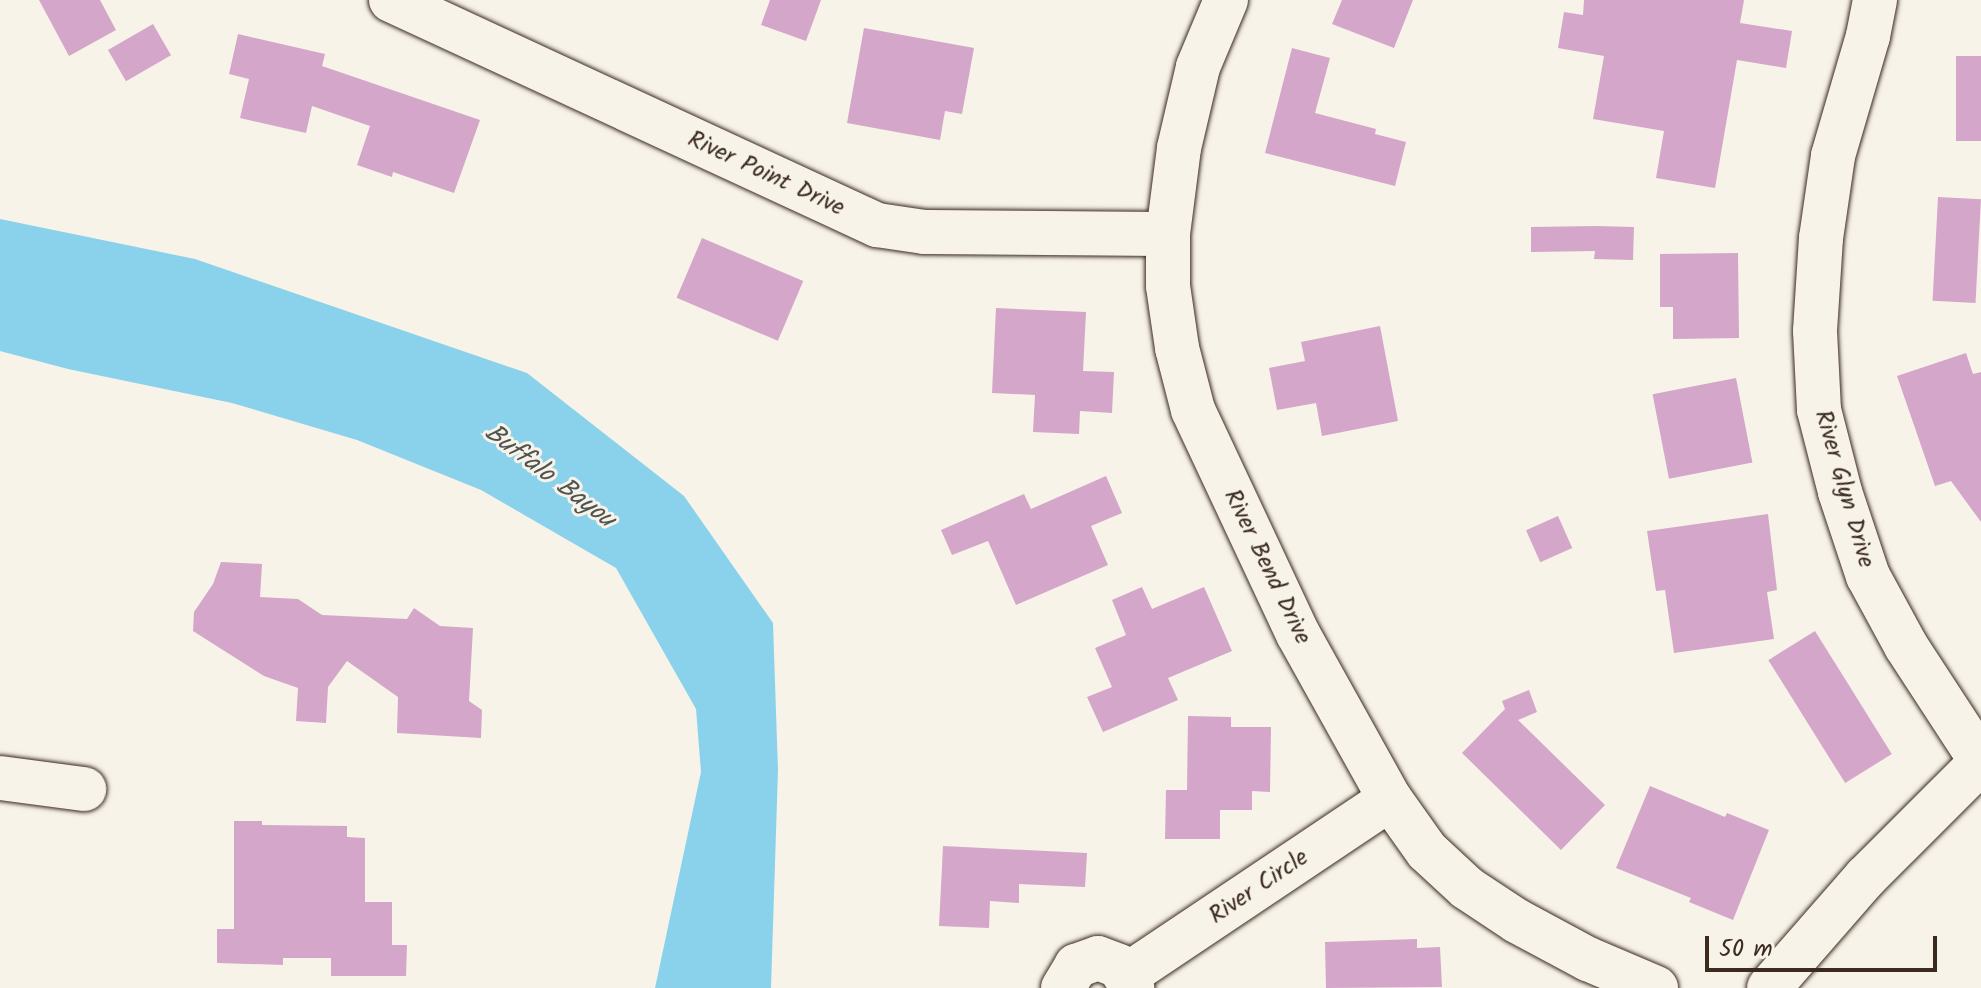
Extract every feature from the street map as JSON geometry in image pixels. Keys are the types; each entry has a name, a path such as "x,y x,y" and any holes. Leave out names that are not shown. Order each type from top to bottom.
{"street":[{"name":"River Point Drive","path":"391,0 877,225 924,232 993,235 1168,234"},
{"name":"River Bend Drive","path":"1226,0 1198,67 1179,148 1168,234 1168,286 1177,348 1193,410 1298,634 1390,799 1427,851 1467,888 1541,934 1656,988"},
{"name":"River Glyn Drive","path":"1875,0 1868,36 1833,156 1823,224 1815,331 1819,410 1840,492 1868,576 1906,646 1981,762"},
{"path":"1769,988 1866,877 1981,762"},
{"path":"0,778 84,789"},
{"name":"River Circle","path":"1063,988 1068,975 1086,960 1108,960 1130,981 1390,799"}],"water":[{"name":"Buffalo Bayou","path":"0,219 195,259 527,373 684,496 773,623 778,770 771,988 655,988 701,772 696,709 616,568 481,490 357,440 232,403 68,369 0,351"}],"building":[{"path":"39,0 100,0 116,30 69,56"},
{"path":"770,0 821,0 806,41 761,25"},
{"path":"1342,0 1413,0 1394,48 1332,24"},
{"path":"1584,0 1744,0 1740,23 1792,31 1786,68 1737,60 1715,188 1656,178 1664,131 1593,119 1604,56 1558,48 1564,12 1583,15"},
{"path":"153,24 171,55 126,81 108,50"},
{"path":"864,28 974,48 962,114 945,111 940,140 847,123"},
{"path":"238,34 325,54 322,66 480,120 454,193 393,172 392,177 357,165 370,126 312,106 306,133 240,118 249,79 229,74"},
{"path":"1292,48 1330,58 1315,113 1376,129 1375,134 1406,142 1395,186 1265,153"},
{"path":"1956,56 1981,56 1981,141 1956,141"},
{"path":"1938,197 1981,199 1975,303 1933,301"},
{"path":"1531,227 1634,227 1633,260 1594,259 1595,251 1531,252"},
{"path":"702,238 803,281 778,341 677,298"},
{"path":"1738,253 1739,338 1673,339 1673,307 1660,307 1660,254"},
{"path":"996,308 1086,312 1083,371 1114,372 1112,413 1080,411 1079,434 1033,432 1035,395 992,393"},
{"path":"1380,326 1398,421 1322,436 1316,403 1277,410 1269,368 1305,361 1301,342"},
{"path":"1966,353 1973,374 1981,372 1981,522 1951,481 1935,486 1897,376"},
{"path":"1736,378 1752,462 1669,479 1653,394"},
{"path":"1106,476 1122,513 1091,526 1108,565 1016,605 988,541 952,555 941,530 1024,494 1031,509"},
{"path":"1768,514 1777,590 1767,592 1774,639 1674,653 1665,590 1656,591 1647,531"},
{"path":"1558,516 1572,548 1540,562 1526,530"},
{"path":"221,562 262,564 260,597 298,599 322,615 407,619 414,608 440,626 473,628 469,701 482,710 481,738 397,733 398,697 347,661 328,687 326,723 296,721 298,688 264,676 193,631 194,612 213,584"},
{"path":"1142,587 1152,609 1204,587 1232,651 1168,678 1178,700 1103,732 1087,697 1112,687 1095,648 1126,635 1112,600"},
{"path":"1815,631 1892,754 1845,783 1768,660"},
{"path":"1529,690 1537,712 1518,720 1605,805 1561,850 1462,753 1505,709 1502,701"},
{"path":"1188,716 1231,717 1231,727 1271,727 1270,792 1252,791 1252,810 1220,810 1220,839 1165,839 1166,790 1187,790"},
{"path":"1650,786 1725,817 1727,813 1769,830 1733,920 1689,902 1691,898 1616,868"},
{"path":"234,821 262,821 262,825 347,826 347,837 365,838 365,902 392,902 392,945 407,945 406,976 331,976 331,958 283,958 283,965 217,963 217,929 234,929"},
{"path":"943,846 1087,853 1085,887 1019,884 1019,903 990,901 989,928 939,926"},
{"path":"1417,939 1417,948 1440,947 1442,987 1326,988 1325,942"}]}
